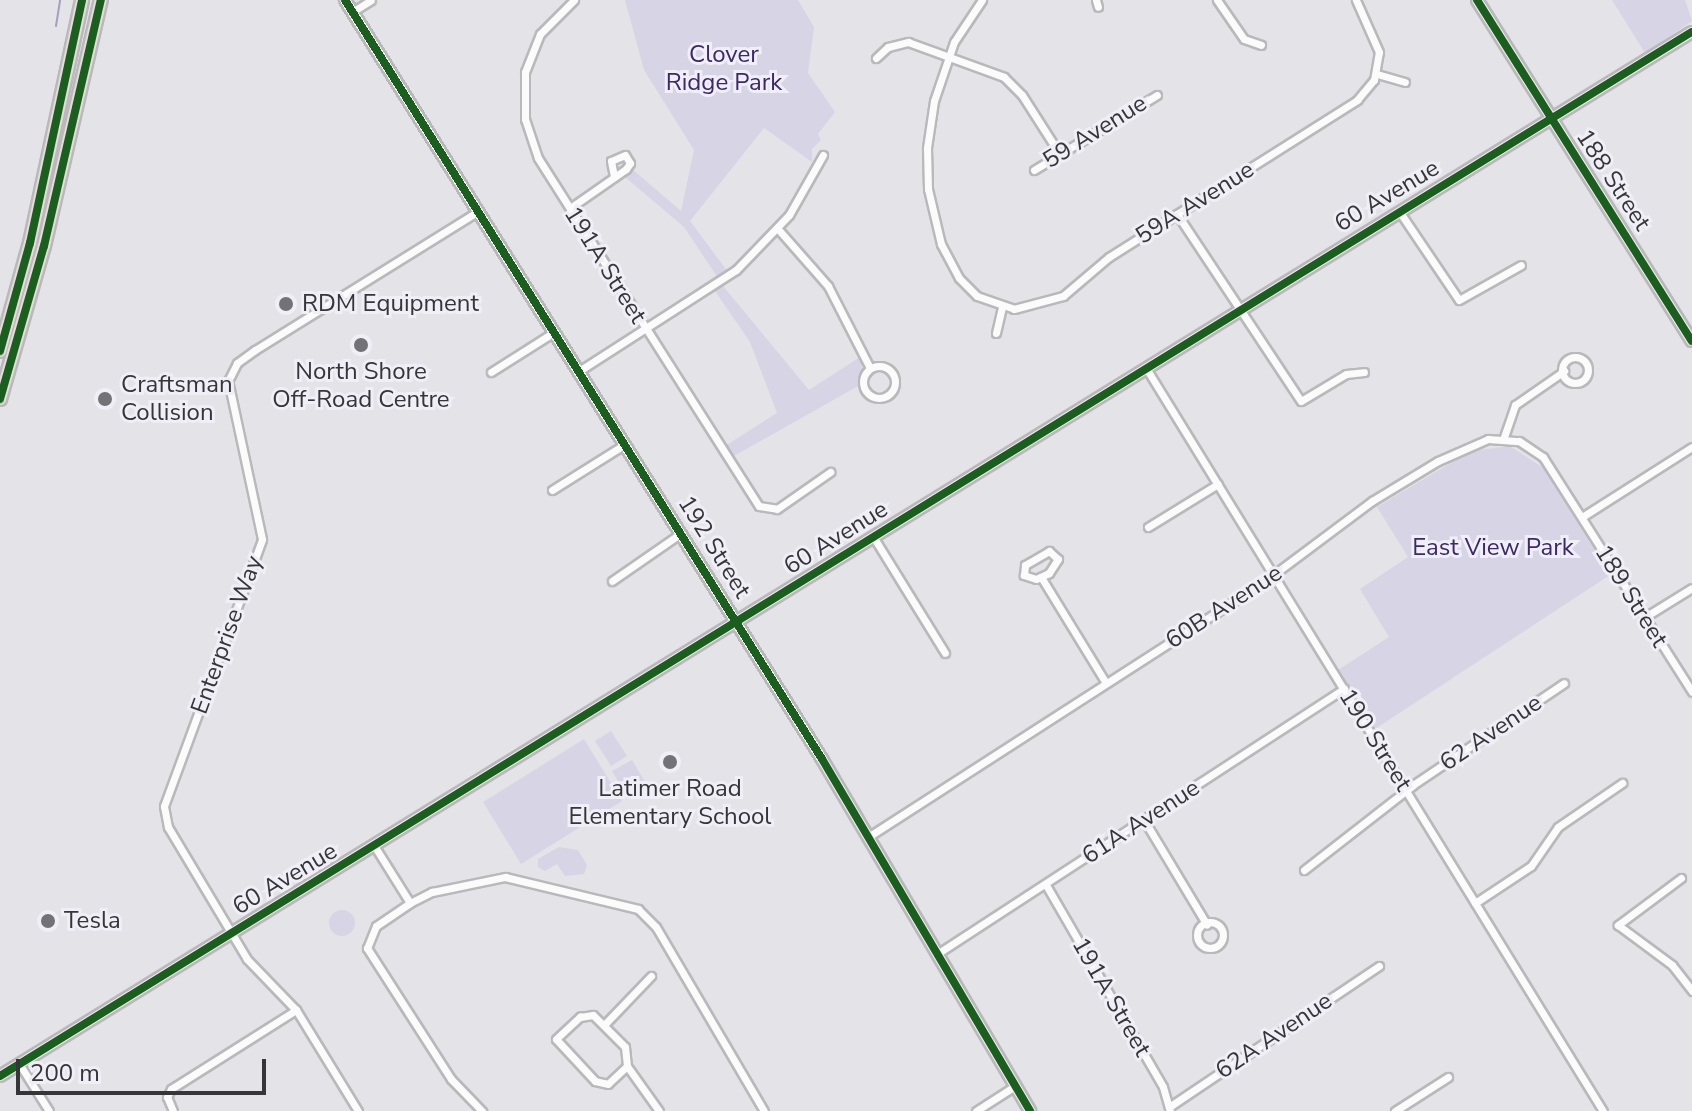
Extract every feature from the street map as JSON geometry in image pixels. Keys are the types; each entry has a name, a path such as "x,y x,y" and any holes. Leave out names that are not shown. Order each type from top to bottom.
{"highway":[{"path":"0,351 30,243 82,0"},
{"path":"0,399 36,276 101,0"}],"street":[{"name":"192 Street","path":"344,0 738,623 1030,1111"},
{"path":"352,12 371,0"},
{"path":"982,0 949,56 930,117 927,174 941,244 967,287 1002,307 996,333"},
{"path":"1217,0 1244,39 1261,45"},
{"path":"1356,0 1375,35 1377,74 1405,82"},
{"name":"188 Street","path":"1477,0 1692,341"},
{"name":"191A Street","path":"569,1 533,47 523,94 534,149 759,506 769,511 830,472"},
{"name":"60 Avenue","path":"0,1076 1692,32"},
{"path":"876,58 888,47 908,42 1011,82 1059,153"},
{"name":"59A Avenue","path":"1002,307 1053,302 1109,257 1347,109 1377,74"},
{"name":"59 Avenue","path":"1034,170 1157,95"},
{"path":"579,371 736,270 778,229 823,155"},
{"path":"570,208 614,177"},
{"name":"Enterprise Way","path":"232,935 163,817 262,539 228,381 237,363 255,350 478,211"},
{"path":"1399,211 1459,300 1521,265"},
{"path":"1177,214 1301,401 1346,374 1364,372"},
{"path":"778,229 828,286 870,368 864,388 871,396 887,396 895,382 891,371 870,368"},
{"path":"491,372 554,332"},
{"path":"1574,355 1588,379 1574,384 1564,371 1562,361 1574,355"},
{"name":"190 Street","path":"1146,368 1603,1111"},
{"path":"1504,437 1515,405 1564,371"},
{"name":"189 Street","path":"1504,437 1543,457 1692,692"},
{"name":"60B Avenue","path":"868,837 1274,575 1372,501 1473,443 1504,437"},
{"path":"552,490 625,444"},
{"path":"1582,517 1692,447"},
{"path":"1148,527 1218,484"},
{"path":"612,581 681,533"},
{"path":"874,538 945,653"},
{"path":"1049,551 1056,553 1056,566 1041,577 1029,579 1025,565 1049,551"},
{"path":"1041,577 1106,683"},
{"path":"1645,617 1692,588"},
{"name":"62 Avenue","path":"1304,870 1406,791 1564,683"},
{"name":"61A Avenue","path":"937,954 1344,689"},
{"path":"1475,903 1531,866 1558,827 1622,783"},
{"path":"1144,820 1207,925"},
{"path":"375,847 410,903"},
{"path":"482,1111 451,1079 367,948 376,926 410,903 432,892 505,877 638,909 656,927 764,1111"},
{"path":"1681,878 1618,925 1689,978 1692,991"},
{"name":"191A Street","path":"1046,885 1163,1087 1169,1109"},
{"path":"232,935 261,975 296,1010 358,1111"},
{"name":"62A Avenue","path":"1169,1109 1379,966"},
{"path":"604,1025 651,976"},
{"path":"173,1111 167,1097 171,1089 296,1010"},
{"path":"627,1066 608,1084 595,1081 556,1039 580,1017 593,1015 625,1047 627,1066 659,1111"},
{"path":"20,1065 49,1111"},
{"path":"1395,1111 1448,1077"},
{"path":"976,1111 1015,1086"}],"green space":[{"name":"Clover Ridge Park","path":"625,0 798,0 814,27 808,73 835,112 818,134 821,140 812,149 812,162 764,128 690,221 728,272 718,278 684,227 625,177 632,169 681,211 694,150 644,70"},
{"path":"1612,0 1685,0 1692,21 1645,53"},
{"path":"723,286 809,390 860,357 862,369 860,385 732,457 725,446 777,413 750,342 715,291"},
{"name":"East View Park","path":"1510,446 1542,467 1610,575 1375,729 1338,670 1389,637 1360,589 1408,557 1377,507 1471,451"},
{"path":"611,731 627,756 611,766 595,741"},
{"path":"584,739 622,801 521,864 483,802"},
{"path":"632,760 648,787 629,799 612,771"},
{"path":"559,847 578,850 587,865 584,874 565,876 557,864 545,871 538,867 538,859"},
{"path":"342,910 351,914 355,923 351,932 342,936 333,932 329,923 333,914"}],"waterway":[{"path":"56,26 60,0"}],"cycle path":[{"path":"0,351 30,243 82,0"},
{"path":"0,399 44,246 101,0"},
{"path":"345,0 822,759 1030,1111"},
{"path":"1477,0 1692,341"},
{"path":"0,1076 1692,32"}],"place":[{"name":"RDM Equipment","path":"286,304"},
{"name":"North Shore Off-Road Centre","path":"361,345"},
{"name":"Craftsman Collision","path":"105,399"},
{"name":"Latimer Road Elementary School","path":"670,762"},
{"name":"Tesla","path":"48,921"}]}
